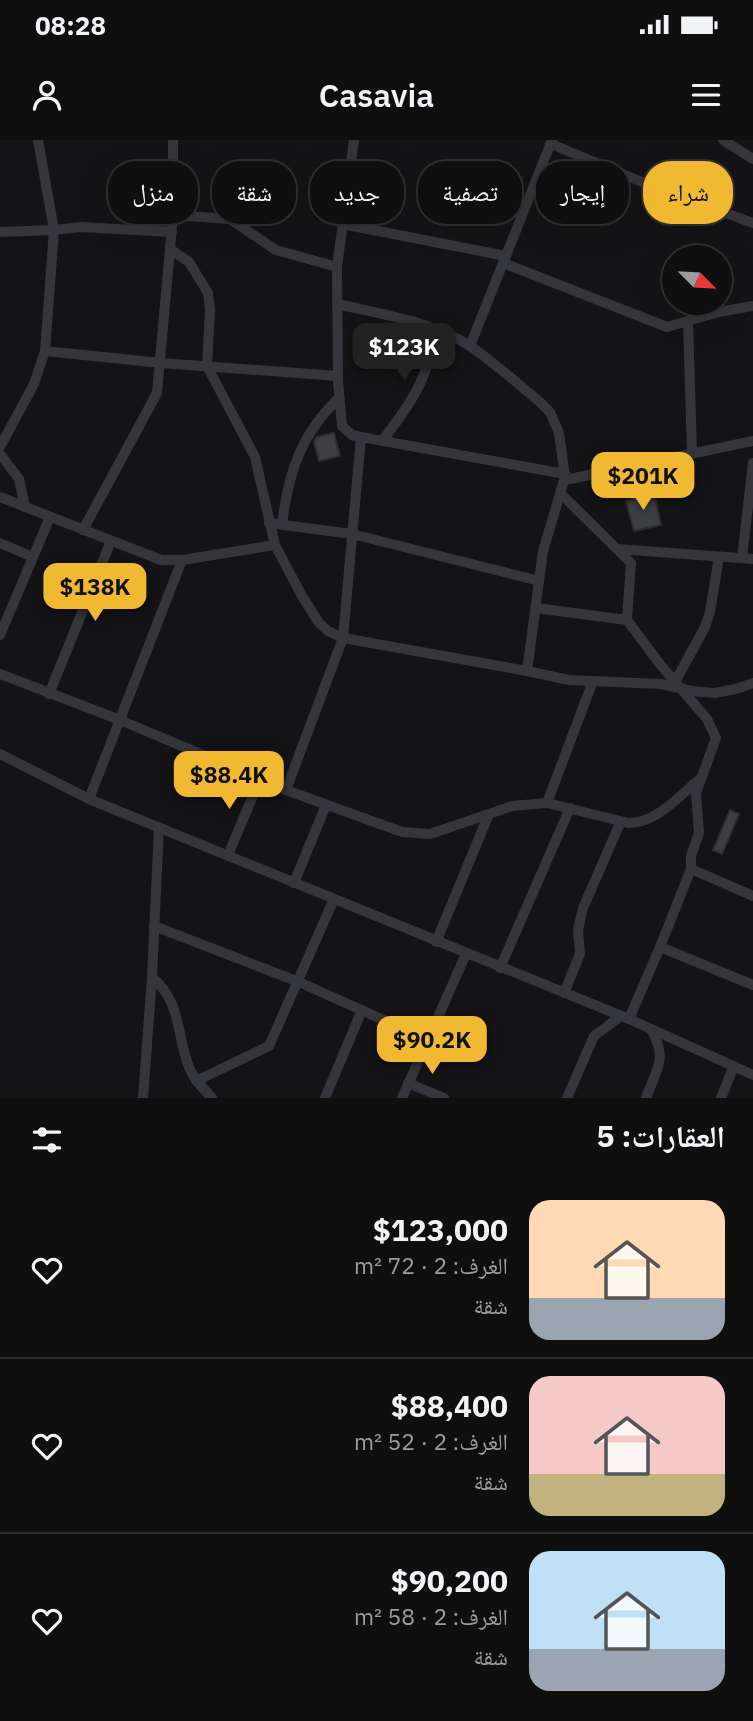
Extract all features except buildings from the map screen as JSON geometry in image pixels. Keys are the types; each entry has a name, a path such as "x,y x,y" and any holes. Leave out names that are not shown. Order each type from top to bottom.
{"street":[{"path":"0,447 34,384 45,351 54,230 38,140"},
{"path":"173,140 173,161"},
{"path":"351,161 354,140"},
{"path":"723,140 753,159"},
{"path":"470,346 552,142 642,182 753,223"},
{"path":"198,217 230,219 276,250 337,268"},
{"path":"83,530 155,401 159,385 172,224"},
{"path":"753,306 719,312 667,327 505,259 342,224 337,268 339,398 342,426 352,435 565,477 753,441"},
{"path":"0,232 81,228 172,232"},
{"path":"170,249 189,262 208,293 211,310 206,366 255,457 275,545 318,623 328,631 342,638 554,678 678,685 715,693 753,682"},
{"path":"337,304 398,318 438,331 470,346 550,412 559,433 565,477 545,543 527,671"},
{"path":"688,321 692,453"},
{"path":"382,441 408,408 419,388 438,331"},
{"path":"45,351 338,376"},
{"path":"282,525 285,499 295,463 313,426 339,398"},
{"path":"286,790 342,638 361,437"},
{"path":"0,454 19,479 25,507"},
{"path":"617,549 747,559 753,463"},
{"path":"561,494 632,567 627,620 707,719 716,738 696,793 699,833 691,856 691,869 660,947 625,1017 594,1036 567,1098"},
{"path":"0,497 161,560 182,561 275,545"},
{"path":"0,635 50,517"},
{"path":"270,523 352,534 540,581"},
{"path":"49,694 111,541"},
{"path":"0,543 33,557"},
{"path":"678,685 710,612 719,557"},
{"path":"89,799 182,561"},
{"path":"536,608 627,620"},
{"path":"0,674 120,720 286,790 415,834 430,834 512,806 547,803 638,823 650,819 700,779"},
{"path":"547,803 593,681"},
{"path":"0,754 89,799 625,1017 753,1075"},
{"path":"228,855 260,779"},
{"path":"294,883 326,805"},
{"path":"500,968 570,808"},
{"path":"436,942 489,814"},
{"path":"564,993 580,954 578,930 583,908 621,821"},
{"path":"143,1098 159,827"},
{"path":"691,869 753,896"},
{"path":"196,1081 269,1046 334,900"},
{"path":"154,926 299,982 428,1040"},
{"path":"660,947 753,985"},
{"path":"402,1098 466,954"},
{"path":"152,977 163,986 170,998 177,1016 189,1069 212,1098"},
{"path":"324,1098 362,1010"},
{"path":"646,1098 661,1059 661,1051 651,1029"},
{"path":"721,1098 734,1066"},
{"path":"408,1083 444,1098"}]}
